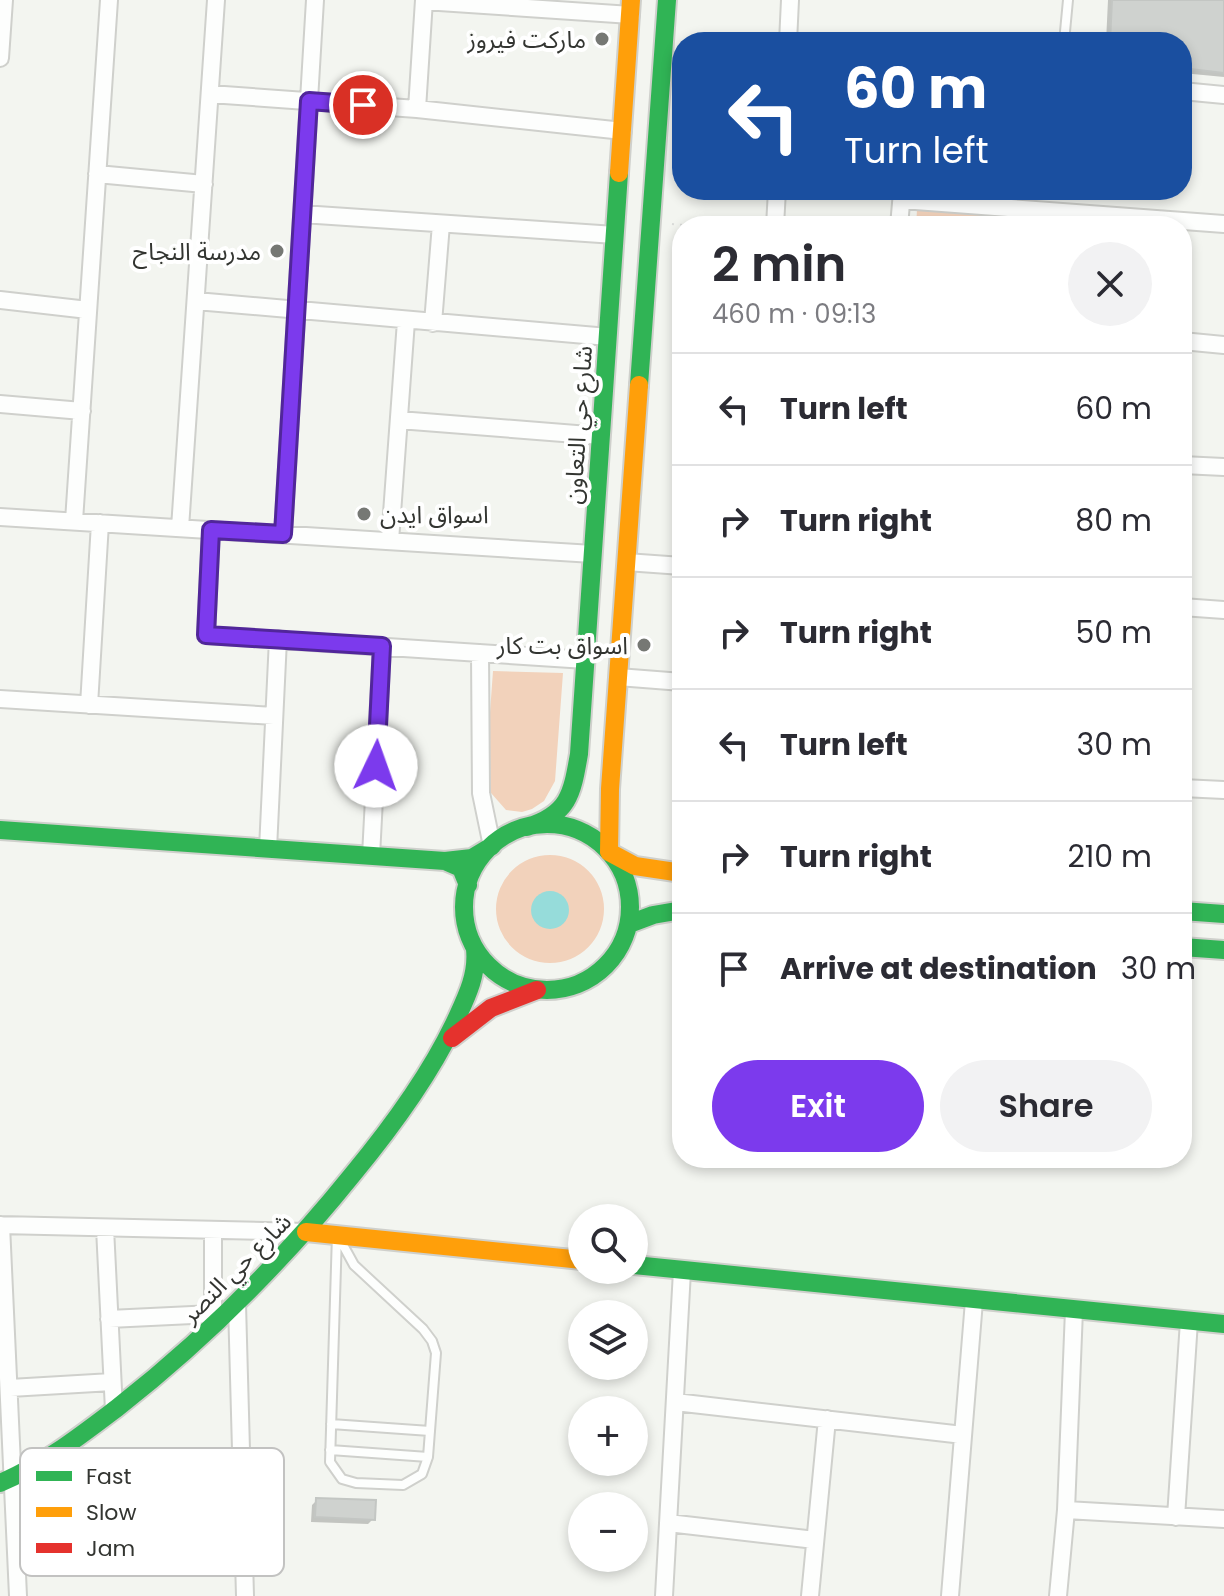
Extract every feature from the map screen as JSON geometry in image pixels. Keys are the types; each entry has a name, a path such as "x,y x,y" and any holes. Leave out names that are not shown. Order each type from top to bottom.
{"main road":[{"path":"445,1045 482,1011 508,998 579,984 597,974 617,951 629,924 625,878 609,852 609,804 667,0"},
{"name":"شارع حي التعاون","path":"527,827 544,823 563,810 572,790 579,754 631,8"},
{"path":"0,830 445,861 472,858 508,834 527,827 563,826 580,831 622,862 639,869 672,872"},
{"path":"445,1045 472,979 476,958 466,922 468,885 475,868 492,846"},
{"path":"445,861 459,866 466,873 468,885"},
{"path":"629,924 672,912"},
{"path":"1192,912 1224,914"},
{"path":"1192,948 1224,950"},
{"path":"475,949 502,977 526,988 539,990"},
{"name":"شارع حي النصر","path":"57,1448 114,1410 213,1321 237,1304 306,1232 400,1115 445,1045"},
{"path":"306,1232 568,1259"},
{"path":"648,1267 1224,1324"},
{"name":"شارع حي النصر","path":"0,1494 7,1481"}],"street":[{"path":"0,58 4,0"},
{"path":"74,521 109,0"},
{"path":"180,528 216,0"},
{"path":"283,534 315,0"},
{"path":"417,109 424,0 631,8"},
{"path":"788,32 790,0"},
{"path":"1192,92 1224,95"},
{"path":"210,94 417,109 623,131"},
{"path":"97,174 204,184"},
{"path":"936,200 1046,216"},
{"path":"302,214 615,235"},
{"path":"1192,223 1224,224"},
{"path":"433,323 441,224"},
{"path":"0,300 88,310"},
{"path":"196,301 608,337"},
{"path":"390,541 406,321"},
{"path":"1192,342 1224,345"},
{"path":"0,404 82,411"},
{"path":"399,420 601,436"},
{"path":"1192,465 1224,467"},
{"path":"0,517 593,554"},
{"path":"89,705 100,523"},
{"path":"211,530 206,635 586,660"},
{"path":"626,562 672,565"},
{"path":"1192,608 1224,610"},
{"path":"268,849 278,639"},
{"path":"371,856 382,646"},
{"path":"480,653 481,793 492,846"},
{"path":"618,677 672,681"},
{"path":"0,699 274,716"},
{"path":"1192,788 1224,790"},
{"path":"18,1596 16,1525 7,1481 6,1426 10,1388 0,1225 306,1232"},
{"path":"105,1228 114,1410"},
{"path":"109,1319 213,1321 213,1230"},
{"path":"664,1596 682,1271"},
{"path":"950,1596 974,1301"},
{"path":"237,1304 241,1448"},
{"path":"1058,1596 1066,1510 1074,1310"},
{"path":"1176,1517 1189,1321"},
{"path":"10,1388 112,1382"},
{"path":"675,1402 963,1435"},
{"path":"810,1596 827,1419"},
{"path":"1066,1510 1224,1519"},
{"path":"668,1523 815,1540"},
{"path":"16,1525 20,1525"},
{"path":"244,1576 245,1596"}],"lane":[{"path":"1065,32 1068,0"},
{"path":"337,1234 354,1265 409,1314 432,1341 436,1353 428,1457 422,1474 410,1483 356,1483 342,1479 330,1462 337,1234"},
{"path":"331,1424 430,1431"},
{"path":"330,1450 428,1457"}],"path":[{"path":"651,223 672,224"}],"shaded area":[{"path":"917,210 1021,216 917,216"},
{"path":"493,671 563,673 555,781 544,801 522,812 506,810 485,781"},
{"path":"550,855 571,859 588,871 600,888 604,909 600,930 588,947 571,959 550,963 529,959 512,947 500,930 496,909 500,888 512,871 529,859"}],"water":[{"path":"550,891 563,897 569,910 563,923 550,929 537,923 531,910 537,897"}],"building":[{"path":"1112,0 1224,0 1224,73 1192,69 1192,32 1110,32"},
{"path":"316,1498 376,1500 375,1520 315,1517"}],"traffic: fast":[{"path":"639,385 667,0"},
{"path":"527,827 552,816 566,801 579,754 619,173"},
{"path":"547,824 579,831 605,849 623,875 630,907 623,939 605,965 579,983 547,990 515,983 489,965 471,939 464,907 471,875 489,849 515,831 547,824"},
{"path":"0,830 445,861 472,858 492,846"},
{"path":"445,861 461,868 468,885"},
{"path":"629,924 672,912"},
{"path":"1192,912 1224,914"},
{"path":"1192,948 1224,950"},
{"path":"62,1448 150,1382 212,1327 326,1206 381,1139 433,1064 470,988 475,969 475,949"},
{"path":"648,1266 1224,1324"},
{"path":"0,1483 20,1473"}],"traffic: slow":[{"path":"619,173 631,0"},
{"path":"609,852 610,789 639,385"},
{"path":"609,852 635,866 672,872"},
{"path":"306,1232 568,1259"}],"traffic: jam":[{"path":"452,1038 491,1008 537,990"}],"place":[{"name":"ماركت فيروز","path":"602,39"},
{"name":"مدرسة النجاح","path":"277,251"},
{"name":"اسواق ايدن","path":"364,514"},
{"name":"اسواق بت كار","path":"644,645"}],"route":[{"path":"363,105 309,101 283,534 211,530 206,635 382,646 376,766"}]}
